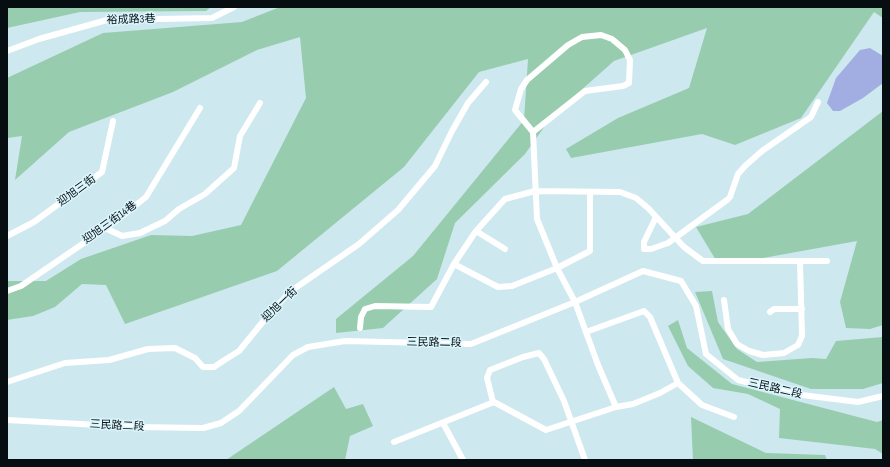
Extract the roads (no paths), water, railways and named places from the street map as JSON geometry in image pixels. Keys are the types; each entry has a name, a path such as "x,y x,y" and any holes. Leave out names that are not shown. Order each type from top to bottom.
{"street":[{"name":"裕成路3巷","path":"7,51 39,39 107,20 212,18 234,7"},
{"path":"533,132 585,91 623,86 629,83 630,60 625,50 612,39 601,35 582,37 568,46 527,80 521,89 515,110 533,132 537,219 557,268 575,302 598,365 616,407"},
{"name":"迎旭一街","path":"7,382 65,363 109,360 148,349 175,348 195,358 203,367 214,366 223,361 239,350 270,313 291,291 359,244 398,210 436,166 452,131 468,103 486,82"},
{"path":"656,217 644,242 644,249 651,249 668,243 727,200 730,197 738,174 745,166 762,151 811,117 818,102"},
{"path":"105,228 122,236 140,233 165,221 179,209 205,194 234,168 240,136 260,103"},
{"name":"迎旭三街14巷","path":"7,291 21,286 105,228 146,197 200,108"},
{"name":"迎旭三街","path":"7,236 34,222 102,172 113,121"},
{"path":"360,328 361,317 365,308 375,306 431,307 454,264 476,231 505,199 535,191 590,193 620,192 636,198 648,208 684,247 703,261 827,261"},
{"path":"454,264 498,287 512,286 557,268 590,251 590,193"},
{"path":"476,231 505,249"},
{"path":"724,300 728,329 737,344 749,351 763,355 784,353 798,345 802,336 800,261"},
{"name":"三民路二段","path":"7,420 135,427 203,428 221,423 239,411 293,355 308,347 345,341 471,344 575,302 643,270 681,281 696,306 706,354 738,380 794,394 858,402 883,396"},
{"path":"770,312 774,309 802,309"},
{"path":"586,332 644,311 650,316 678,382 702,405 734,417"},
{"path":"584,460 570,422 564,401 544,359 539,353 523,357 490,370 487,378 493,402 546,430 570,422 616,407 633,404 660,393 678,382"},
{"path":"394,442 493,402"},
{"path":"443,423 463,460"}],"water":[{"path":"870,48 883,56 883,83 863,98 840,111 833,111 827,103 836,78 860,50"}]}
